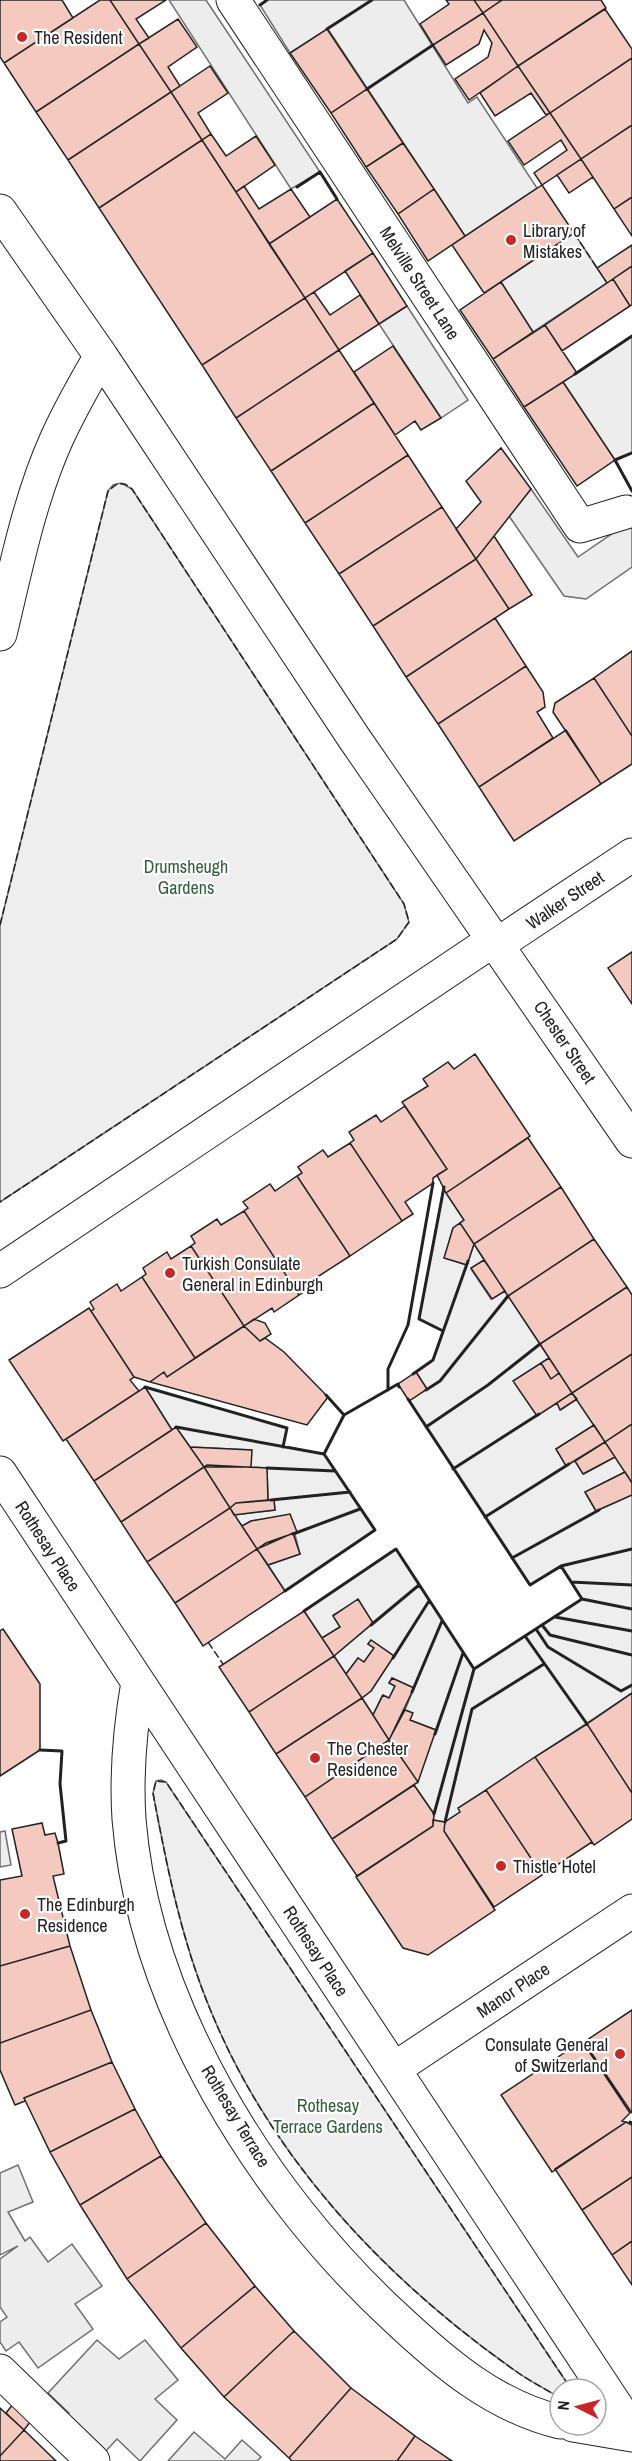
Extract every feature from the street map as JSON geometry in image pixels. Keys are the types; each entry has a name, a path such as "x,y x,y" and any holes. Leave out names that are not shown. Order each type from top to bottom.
{"street":[{"name":"Melville Street Lane","path":"233,0 580,526 626,512"},
{"path":"0,212 101,356 354,738 496,942 0,1271"},
{"path":"0,634 30,512 46,465 74,403 101,356"},
{"name":"Walker Street","path":"496,942 632,855"},
{"name":"Chester Street","path":"496,942 632,1141"},
{"name":"Rothesay Place","path":"0,1473 632,2430"},
{"name":"Rothesay Terrace","path":"138,1682 131,1721 128,1780 130,1821 136,1864 148,1923 164,1972 187,2030 216,2086 248,2139 301,2216 370,2294 432,2352 468,2380 512,2405 548,2418"},
{"name":"Manor Place","path":"394,2069 632,1911"},
{"path":"0,2371 93,2461"},
{"path":"608,2431 632,2435"}],"green space":[{"name":"Drumsheugh Gardens","path":"121,483 132,489 404,904 409,922 397,939 0,1202 0,925 108,491 113,485"},
{"path":"444,1185 446,1193 464,1220 453,1228 445,1258 467,1265 474,1244 484,1260 471,1269 491,1299 505,1291 549,1358 514,1381 537,1415 557,1403 561,1410 577,1399 594,1425 556,1449 566,1465 575,1461 584,1474 615,1457 625,1472 585,1492 596,1511 632,1495 632,1693 459,1808 460,1812 445,1822 433,1820 434,1814 414,1785 436,1730 410,1720 412,1713 405,1710 414,1688 392,1678 389,1683 395,1686 389,1698 382,1696 373,1715 362,1698 371,1691 394,1656 371,1640 368,1644 374,1648 364,1662 358,1658 346,1674 334,1656 373,1623 358,1600 333,1615 340,1627 322,1638 304,1611 396,1549 474,1669 582,1599 561,1567 530,1585 409,1401 427,1389 416,1372 433,1360 443,1331 419,1319"},
{"path":"145,1387 287,1428 283,1446 324,1454 375,1530 285,1591 268,1565 300,1554 290,1515 251,1521 242,1526 234,1515 275,1510 274,1500 268,1500 267,1468 251,1467 251,1450 190,1447 176,1427 172,1430"},
{"name":"Rothesay Terrace Gardens","path":"156,1781 166,1782 563,2377 548,2377 548,2391 522,2376 469,2336 422,2298 378,2256 299,2166 265,2116 235,2064 210,2009 191,1956 170,1875 153,1793"}],"shaded area":[{"path":"169,0 206,0 320,172 291,189"},
{"path":"267,0 404,0 468,103 477,97 537,188 465,236 328,29 290,53 260,5"},
{"path":"574,233 607,283 533,332 501,282"},
{"path":"407,306 468,400 441,418 379,324"},
{"path":"632,336 632,453 615,460 563,382"},
{"path":"531,489 578,557 632,520 632,567 586,599 564,596 509,516"},
{"path":"5,1831 11,1865 0,1867 0,1832"},
{"path":"18,2165 33,2202 8,2212 25,2241 30,2237 48,2262 72,2244 102,2286 75,2304 93,2329 38,2368 19,2342 6,2351 0,2342 0,2322 7,2317 0,2307 0,2259 18,2246 0,2255 0,2173"},
{"path":"97,2340 119,2359 145,2340 178,2380 155,2399 177,2420 140,2461 117,2439 104,2453 65,2418 69,2413 48,2393"},
{"path":"194,2432 225,2459 242,2440 261,2457 257,2461 168,2461"}],"building":[{"name":"The Resident","path":"0,0 62,0 73,18 4,63 0,57"},
{"path":"100,0 110,0 139,44 36,112 4,63"},
{"path":"110,0 166,0 136,19 149,38 139,44"},
{"path":"446,0 474,0 483,13 433,45 420,24 449,4"},
{"path":"474,0 502,0 483,13"},
{"path":"502,0 601,0 606,8 518,66 483,13"},
{"path":"605,9 632,49 632,58 550,113 518,66"},
{"path":"483,13 518,66 469,100 455,79 488,57 492,43 484,30 479,44 446,65 433,45"},
{"path":"178,19 197,47 168,67 180,86 171,92 139,44"},
{"path":"327,29 367,89 331,113 290,53"},
{"path":"139,44 171,92 68,160 36,112"},
{"path":"632,58 632,125 581,159 550,113"},
{"path":"210,66 228,93 198,113 211,134 202,140 171,92"},
{"path":"518,66 550,113 546,115 531,93 495,116 480,93"},
{"path":"367,89 403,143 366,167 331,113"},
{"path":"171,92 202,140 99,208 68,160"},
{"path":"550,113 581,159 542,185 534,173 567,150 561,140 524,165 508,141"},
{"path":"632,125 632,197 614,209 581,159"},
{"path":"211,134 226,156 256,136 275,165 236,192 202,140"},
{"path":"202,140 305,298 202,365 99,208"},
{"path":"403,143 434,189 398,214 366,167"},
{"path":"581,159 593,177 569,193 557,175"},
{"name":"Library of Mistakes","path":"542,185 574,233 484,293 452,245"},
{"path":"244,186 259,209 291,189 310,217 269,244 236,192"},
{"path":"434,189 465,236 428,261 398,214"},
{"path":"632,197 632,236 614,209"},
{"path":"337,199 373,253 305,298 269,244"},
{"path":"632,245 632,266 607,283 597,268"},
{"path":"373,253 407,306 379,324 345,271"},
{"path":"632,266 632,305 630,306 613,279"},
{"path":"613,279 630,306 562,351 545,325"},
{"path":"501,282 533,332 493,359 460,310"},
{"path":"314,292 330,315 360,295 379,324 339,350 305,298"},
{"path":"305,298 339,350 236,418 202,365"},
{"path":"545,325 577,373 524,407 493,359"},
{"path":"393,346 441,418 421,430 415,421 395,435 354,372"},
{"path":"339,350 374,403 271,471 236,418"},
{"path":"563,382 615,460 577,486 524,407"},
{"path":"374,403 408,455 305,523 271,471"},
{"path":"501,448 531,489 476,559 456,529 481,502 466,481"},
{"path":"408,455 442,507 339,574 305,523"},
{"path":"442,507 476,559 373,626 339,574"},
{"path":"494,536 532,595 509,609 476,559"},
{"path":"476,559 509,609 406,677 373,626"},
{"path":"495,618 526,666 438,724 406,677"},
{"path":"632,651 632,736 594,678"},
{"path":"526,666 543,692 545,707 537,712 553,738 479,787 438,724"},
{"path":"594,678 632,736 632,764 601,784 553,712 555,703"},
{"path":"566,730 601,784 514,841 479,787"},
{"path":"632,952 632,1004 608,968"},
{"path":"475,1054 530,1136 446,1193 437,1175 447,1169 402,1102 428,1086 423,1079 448,1062 454,1069"},
{"path":"405,1106 447,1169 433,1178 433,1183 405,1202 413,1214 402,1221 350,1143 354,1140 349,1132 376,1115 381,1122"},
{"path":"528,1138 561,1187 474,1244 460,1223 464,1220 446,1193"},
{"path":"350,1143 402,1221 350,1256 297,1176 302,1173 298,1167 323,1150 328,1157"},
{"path":"297,1176 350,1256 311,1281 314,1286 299,1295 244,1211 248,1208 243,1202 270,1184 275,1191"},
{"path":"561,1187 594,1239 508,1296 474,1244"},
{"path":"244,1211 299,1295 274,1312 272,1308 244,1326 191,1246 195,1243 191,1236 217,1219 221,1225"},
{"path":"460,1223 474,1244 467,1265 444,1258 453,1228"},
{"path":"594,1239 627,1287 540,1344 508,1296"},
{"path":"191,1246 244,1326 195,1358 142,1277 146,1274 143,1268 167,1252 171,1259"},
{"path":"484,1260 505,1291 492,1299 471,1268"},
{"path":"142,1277 195,1358 167,1377 164,1372 150,1382 134,1377 91,1311 94,1309 90,1302 117,1284 121,1291"},
{"path":"627,1287 632,1295 632,1354 572,1393 540,1344"},
{"path":"89,1308 134,1377 130,1380 139,1391 63,1441 9,1360"},
{"path":"254,1319 265,1323 271,1334 260,1341 244,1326"},
{"path":"244,1326 260,1341 265,1338 284,1352 328,1397 307,1425 150,1382 164,1372 167,1377"},
{"path":"632,1354 632,1424 605,1442 572,1393"},
{"path":"549,1358 559,1373 551,1379 541,1363"},
{"path":"541,1363 551,1379 559,1373 572,1393 537,1416 513,1381"},
{"path":"416,1372 427,1389 409,1401 398,1384"},
{"path":"145,1387 172,1430 94,1481 66,1439"},
{"path":"572,1393 577,1399 560,1410 557,1403"},
{"path":"632,1424 632,1483 605,1442"},
{"path":"594,1425 605,1442 566,1466 556,1449"},
{"path":"176,1427 204,1467 121,1522 94,1481"},
{"path":"605,1442 615,1457 583,1474 575,1461"},
{"path":"190,1447 252,1450 251,1467 204,1467"},
{"path":"207,1465 267,1468 268,1500 236,1503 230,1508 204,1467"},
{"path":"204,1467 230,1508 147,1562 121,1522"},
{"path":"625,1472 632,1483 632,1495 596,1511 585,1492"},
{"path":"274,1500 275,1510 234,1515 230,1508 236,1503"},
{"path":"230,1508 257,1549 175,1603 147,1562"},
{"path":"290,1514 297,1532 266,1543 257,1549 242,1526 251,1521"},
{"path":"293,1533 300,1554 268,1565 257,1549"},
{"path":"257,1549 285,1591 203,1646 175,1603"},
{"path":"358,1599 373,1623 334,1656 322,1638 340,1627 333,1616"},
{"path":"304,1611 334,1656 249,1712 219,1667"},
{"path":"3,1629 40,1684 40,1750 0,1776 0,1631"},
{"path":"371,1640 394,1656 371,1691 362,1698 346,1674 358,1658 364,1662 374,1648 368,1644"},
{"path":"334,1656 362,1698 276,1754 249,1712"},
{"path":"392,1678 414,1688 389,1740 373,1715 383,1695 389,1698 395,1686 389,1683"},
{"path":"632,1693 632,1793 587,1724"},
{"path":"362,1698 389,1740 305,1797 276,1754"},
{"path":"405,1710 413,1713 410,1720 436,1730 418,1782 389,1740"},
{"path":"587,1724 632,1793 632,1819 594,1845 535,1757"},
{"path":"389,1740 418,1782 332,1839 305,1797"},
{"path":"535,1757 592,1842 542,1875 486,1790"},
{"path":"414,1785 434,1814 433,1826 357,1876 332,1839"},
{"path":"486,1790 542,1875 494,1907 444,1831 445,1822 460,1812 458,1808"},
{"path":"433,1820 445,1822 444,1831 495,1910 428,1955 403,1948 356,1877 433,1826"},
{"path":"42,1823 45,1835 55,1833 58,1843 64,1874 53,1876 70,1946 0,1966 0,1880 22,1876 12,1829"},
{"path":"70,1946 91,2010 0,2043 0,1966"},
{"path":"91,2010 112,2062 24,2098 25,2101 15,2105 0,2070 0,2043"},
{"path":"632,2010 632,2113 584,2042"},
{"path":"582,2041 630,2113 622,2121 626,2122 552,2172 501,2095"},
{"path":"112,2062 135,2109 50,2152 24,2098"},
{"path":"135,2109 161,2156 80,2205 50,2152"},
{"path":"626,2122 632,2125 632,2177 582,2210 555,2169"},
{"path":"161,2156 206,2223 127,2279 80,2205"},
{"path":"632,2177 632,2241 612,2255 582,2210"},
{"path":"206,2223 255,2286 181,2348 127,2279"},
{"path":"632,2241 632,2285 612,2255"},
{"path":"255,2286 294,2331 224,2397 181,2348"},
{"path":"294,2331 351,2388 289,2458 224,2397"},
{"path":"351,2388 415,2436 397,2461 292,2461 289,2458"},
{"path":"13,2404 31,2421 24,2430 6,2413"},
{"path":"0,2408 24,2430 0,2456"},
{"path":"24,2430 56,2461 0,2461 0,2456"},
{"path":"415,2436 452,2461 397,2461"}],"fence":[{"path":"574,233 597,268"},
{"path":"0,925 108,491 117,484 125,484 132,489 404,904 409,922 397,939 0,1202"},
{"path":"208,1642 223,1664"},
{"path":"548,2391 522,2376 469,2336 422,2298 378,2256 299,2166 265,2116 235,2064 210,2009 191,1956 164,1848 153,1793 156,1781 166,1782 563,2377"}],"wall":[{"path":"260,5 267,0"},
{"path":"327,29 372,0"},
{"path":"367,89 433,45"},
{"path":"297,187 320,172 337,199"},
{"path":"575,374 632,336"},
{"path":"632,453 615,460 632,491"},
{"path":"388,1390 388,1369 408,1325 433,1183"},
{"path":"443,1331 419,1319 444,1187"},
{"path":"413,1374 433,1360 468,1261"},
{"path":"426,1390 440,1381 508,1296"},
{"path":"426,1427 488,1385 540,1344"},
{"path":"285,1591 375,1530 324,1454 344,1415 398,1384 399,1387"},
{"path":"145,1387 287,1428 283,1447"},
{"path":"326,1395 344,1415"},
{"path":"304,1611 396,1549 474,1669 582,1599 561,1566 530,1585 408,1399"},
{"path":"453,1469 539,1414"},
{"path":"176,1427 324,1454"},
{"path":"485,1517 569,1464"},
{"path":"267,1468 335,1471"},
{"path":"271,1500 350,1492"},
{"path":"293,1534 360,1509"},
{"path":"512,1558 599,1510"},
{"path":"561,1566 632,1549"},
{"path":"571,1582 632,1585"},
{"path":"371,1625 419,1585"},
{"path":"582,1599 632,1609"},
{"path":"393,1658 429,1601"},
{"path":"555,1617 632,1631"},
{"path":"412,1692 442,1621"},
{"path":"542,1625 550,1635 632,1655"},
{"path":"536,1629 548,1647 621,1691 632,1685"},
{"path":"525,1636 587,1724"},
{"path":"435,1734 463,1653"},
{"path":"445,1822 472,1709 544,1664"},
{"path":"434,1814 474,1669"},
{"path":"40,1750 62,1751 60,1784 66,1841 58,1843"}],"place":[{"name":"The Resident","path":"22,37"},
{"name":"Library of Mistakes","path":"511,240"},
{"name":"Turkish Consulate General in Edinburgh","path":"170,1273"},
{"name":"The Chester Residence","path":"315,1758"},
{"name":"Thistle Hotel","path":"501,1866"},
{"name":"The Edinburgh Residence","path":"25,1914"},
{"name":"Consulate General of Switzerland","path":"620,2054"}]}
